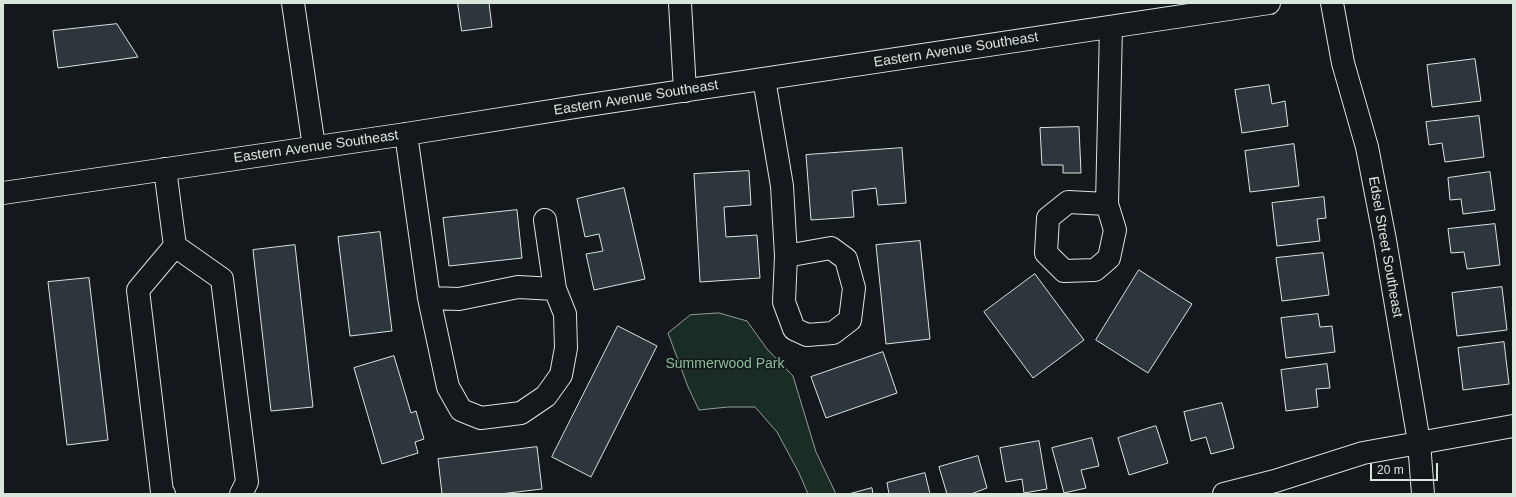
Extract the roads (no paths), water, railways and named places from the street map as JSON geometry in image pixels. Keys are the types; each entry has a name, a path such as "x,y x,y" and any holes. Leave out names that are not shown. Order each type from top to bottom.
{"street":[{"path":"293,3 314,147"},
{"path":"680,3 685,91"},
{"name":"Eastern Avenue Southeast","path":"3,193 406,134 1269,3"},
{"name":"Edsel Street Southeast","path":"1332,3 1343,63 1369,155 1385,240 1419,442 1423,494"},
{"path":"1107,204 1111,27"},
{"path":"764,79 782,186 786,256"},
{"path":"406,134 429,298 448,387 461,410 481,418 521,413 546,396 561,375 566,348 565,314 555,289 545,220"},
{"path":"164,494 162,492 138,290 175,246 165,169"},
{"path":"175,246 222,279 247,482 241,494"},
{"path":"429,298 459,299 518,287 555,289"},
{"path":"1224,494 1275,481 1363,452 1513,426"}],"park label":[{"name":"Summerwood Park","path":"725,364"}]}
